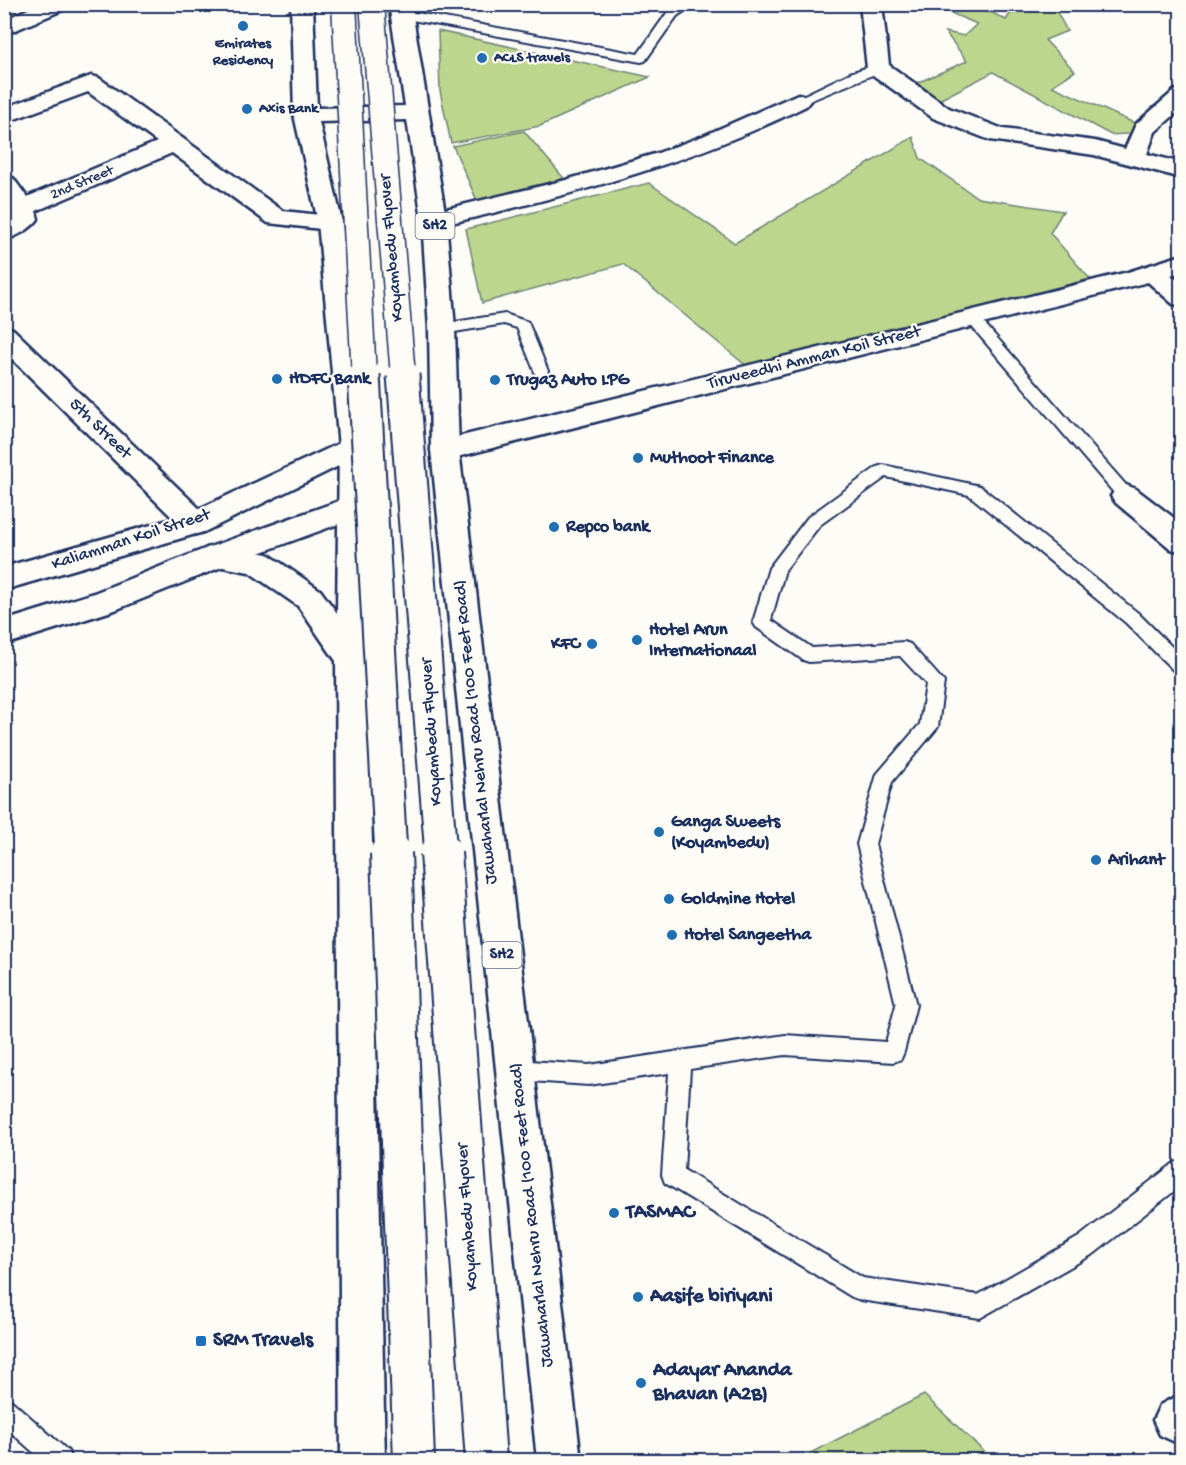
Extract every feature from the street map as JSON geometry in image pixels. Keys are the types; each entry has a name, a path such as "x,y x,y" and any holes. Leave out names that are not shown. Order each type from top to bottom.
{"main road":[{"path":"4,29 57,4"},
{"path":"302,4 306,115 330,222 353,447 352,659 363,1461"},
{"name":"Koyambedu Flyover","path":"344,4 390,840 414,1461"},
{"path":"871,4 878,68 941,113 998,135 1095,148 1182,171"},
{"name":"Koyambedu Flyover","path":"391,8 426,657 486,1461"},
{"name":"Jawaharlal Nehru Road (100 Feet Road)","path":"391,8 419,113 434,219 442,328 445,450 559,1461"},
{"path":"4,116 91,83 278,218 330,222"},
{"path":"1134,158 1144,129 1182,96"},
{"path":"434,219 558,191 695,149 798,101"},
{"path":"306,115 419,113"},
{"name":"2nd Street","path":"22,208 176,143"},
{"path":"4,183 22,208 26,219 4,232"},
{"name":"Tiruveedhi Amman Koil Street","path":"445,450 1182,263"},
{"path":"1152,272 1182,298"},
{"name":"5th Street","path":"4,335 196,523"},
{"name":"Kaliamman Koil Street","path":"4,579 196,523 353,447"},
{"path":"1126,496 1182,541"},
{"path":"4,633 104,602 218,556 353,507"},
{"path":"218,556 257,562 309,598 352,659"}],"lane":[{"path":"391,8 641,58 673,13 688,4"},
{"path":"798,101 878,68"},
{"path":"972,318 1126,496"},
{"path":"442,328 505,319 523,325 541,371"},
{"path":"515,1070 589,1075 785,1045 894,1052 906,1005 866,844 884,779 929,727 935,682 904,649 809,655 762,622 777,568 814,521 884,471 974,489 1132,618 1182,668"},
{"path":"680,1060 673,1176 860,1289 980,1307 1087,1245 1182,1171"},
{"path":"4,1409 59,1461"}],"green space":[{"path":"932,5 977,5 1006,20 1016,5 1065,5 1056,10 1067,31 1045,40 1075,71 1052,86 1154,132 1111,135 993,72 939,100 917,83 967,61 945,32 964,36 977,24"},
{"path":"438,31 650,77 540,126 451,143 440,91"},
{"path":"524,131 567,182 479,205 453,146"},
{"path":"913,137 920,158 978,198 1063,211 1050,233 1090,279 749,368 623,264 482,303 466,229 649,183 735,243"},
{"path":"924,1395 993,1460 797,1460"}],"place":[{"name":"Emirates Residency","path":"243,26"},
{"name":"ACLS travels","path":"482,58"},
{"name":"Axis Bank","path":"247,109"},
{"name":"HDFC Bank","path":"277,379"},
{"name":"Trugaz Auto LPG","path":"495,380"},
{"name":"Muthoot Finance","path":"638,458"},
{"name":"Repco bank","path":"554,527"},
{"name":"Hotel Arun Internationaal","path":"637,640"},
{"name":"KFC","path":"592,644"},
{"name":"Ganga Sweets (Koyambedu)","path":"659,832"},
{"name":"Arihant","path":"1096,860"},
{"name":"Goldmine Hotel","path":"669,899"},
{"name":"Hotel Sangeetha","path":"672,935"},
{"name":"TASMAC","path":"614,1213"},
{"name":"Aasife biriyani","path":"638,1297"},
{"name":"SRM Travels","path":"201,1341"},
{"name":"Adayar Ananda Bhavan (A2B)","path":"641,1383"}]}
